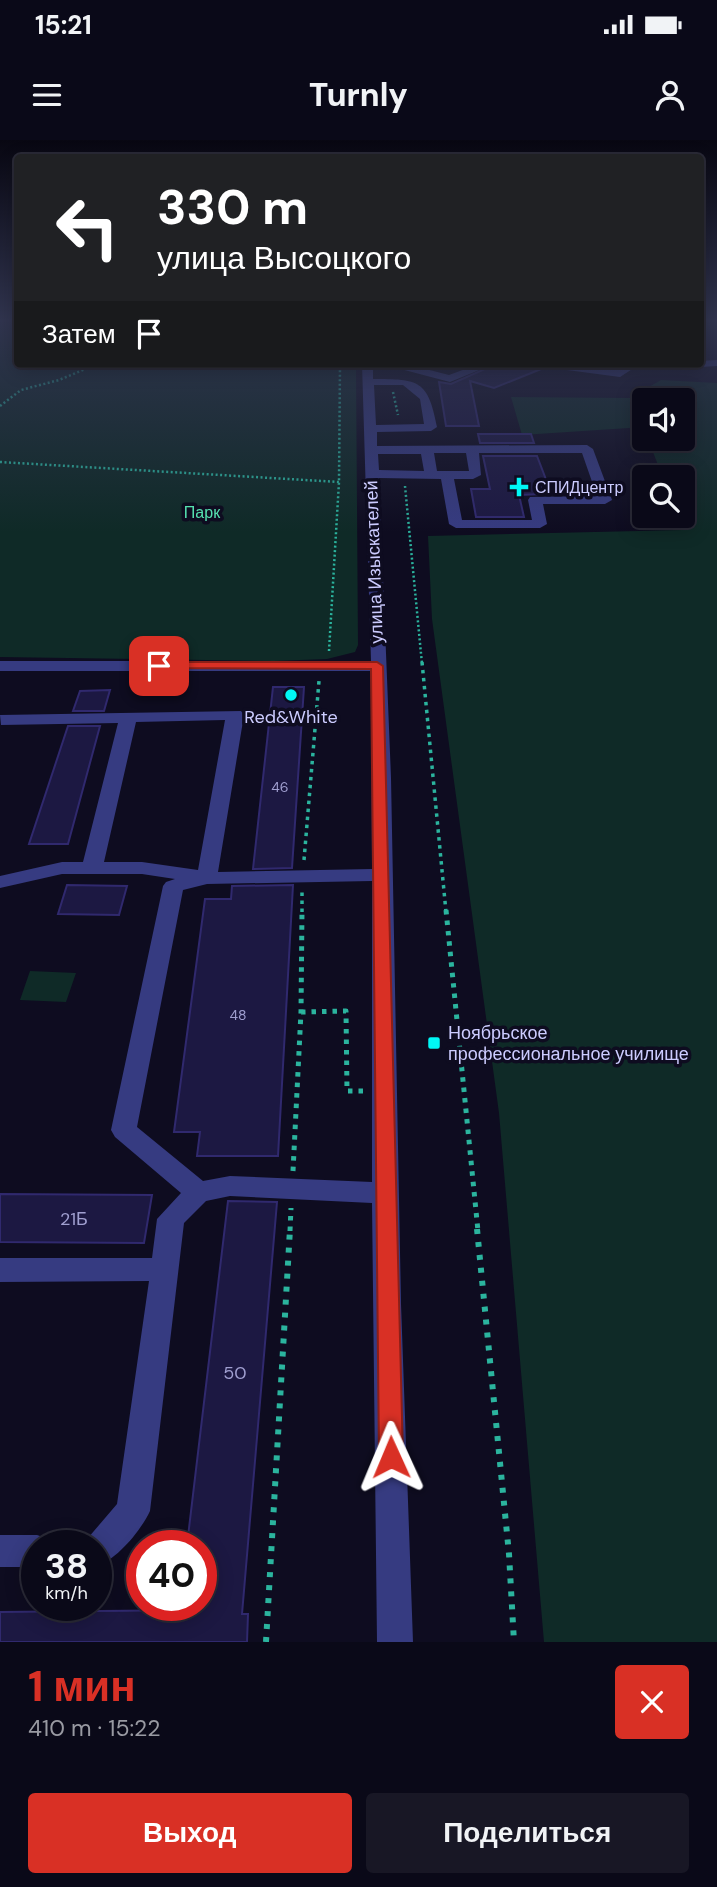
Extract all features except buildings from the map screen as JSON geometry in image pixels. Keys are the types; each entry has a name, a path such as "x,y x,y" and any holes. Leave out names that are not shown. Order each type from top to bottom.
{"street":[{"name":"улица Изыскателей","path":"372,392 371,439 386,1092 384,1193 395,1642"},
{"path":"371,439 400,429 430,429 426,398 419,392"},
{"path":"371,439 428,450 587,449 605,500 535,500 540,524 456,524 447,475"},
{"path":"428,450 430,475"},
{"path":"372,474 467,475 476,472 472,450"},
{"path":"1,669 377,666"},
{"path":"0,721 236,715 206,878"},
{"path":"92,868 128,718"},
{"path":"0,882 62,868 142,869 206,878 381,875"},
{"path":"198,1192 124,1130 173,886 206,878"},
{"path":"112,1533 132,1511 171,1219 198,1192 230,1186 384,1193"},
{"path":"0,1270 164,1269"},
{"path":"0,1551 21,1551"}],"path":[{"path":"0,406 18,392"},
{"path":"266,1642 301,1012 302,876 319,680 330,674 331,666 329,653 339,482 340,392"},
{"path":"382,392 400,429"},
{"path":"0,462 339,482"},
{"path":"404,474 508,1540 514,1642"},
{"path":"301,1012 346,1011 347,1091 386,1092"}],"green space":[{"name":"Парк","path":"0,392 356,392 358,645 355,652 327,659 274,661 0,657"},
{"path":"695,392 717,392 717,1642 544,1642 499,1113 432,619 428,536 695,528 695,465 658,465 653,451 695,451"},
{"path":"511,397 632,397 632,428 522,435"},
{"path":"30,971 76,973 66,1002 20,1000"}],"place":[{"name":"СПИДцентр","path":"519,487"},
{"name":"Red&White","path":"291,695"},
{"name":"Ноябрьское профессиональное училище","path":"434,1043"}],"route":[{"path":"159,666 377,666 386,1092 384,1193 391,1457"}]}
